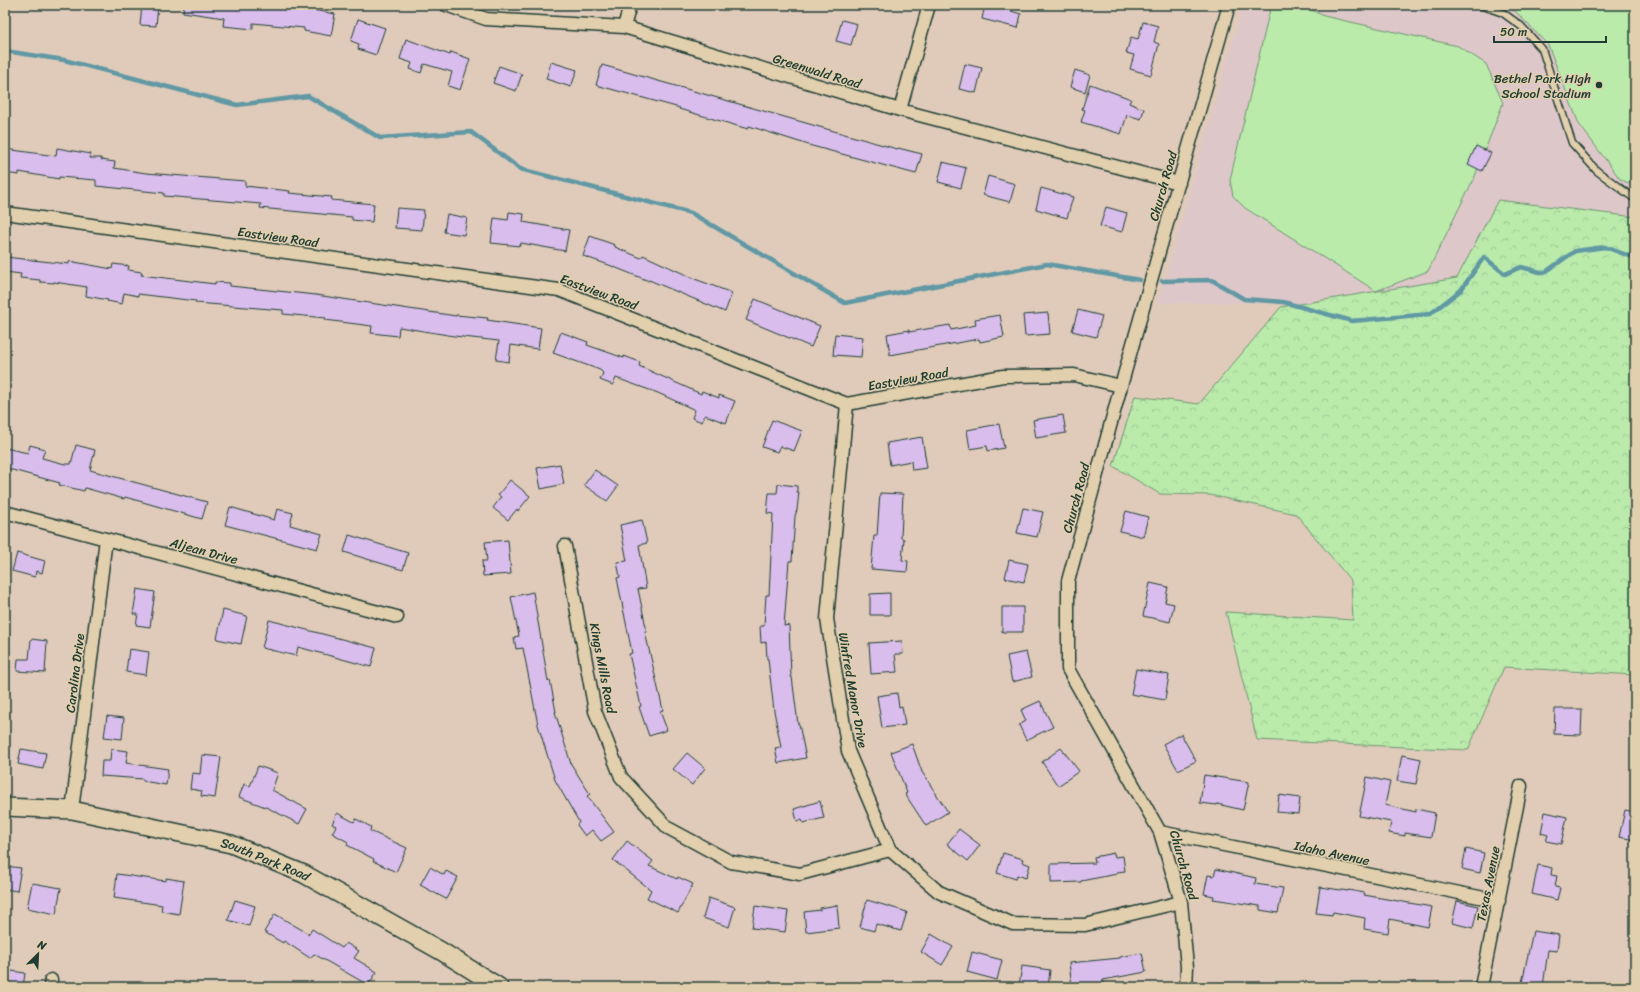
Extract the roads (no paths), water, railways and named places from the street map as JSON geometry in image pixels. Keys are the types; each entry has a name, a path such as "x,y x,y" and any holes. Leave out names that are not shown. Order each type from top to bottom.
{"main road":[{"name":"South Park Road","path":"5,807 72,810 231,844 296,871 441,951 500,987"}],"street":[{"name":"Greenwald Road","path":"446,5 486,19 624,27 900,110 1179,183"},
{"path":"624,27 630,5"},
{"path":"900,110 929,5"},
{"name":"Church Road","path":"1186,987 1187,966 1181,902 1160,832 1068,670 1068,581 1121,386 1229,5"},
{"name":"Eastview Road","path":"5,213 559,290 847,404 1003,376 1074,375 1121,386"},
{"name":"Winfred Manor Drive","path":"847,404 827,619 848,751 890,850 939,892 1013,924 1085,925 1181,902"},
{"name":"Aljean Drive","path":"5,512 397,617"},
{"name":"Carolina Drive","path":"72,810 106,539"},
{"name":"Kings Mills Road","path":"565,546 595,711 621,777 668,828 731,862 800,874 890,850"},
{"name":"Texas Avenue","path":"1481,987 1521,786"},
{"name":"Idaho Avenue","path":"1160,832 1499,901"}],"lane":[{"path":"1480,5 1503,13 1521,26 1542,49 1572,143 1597,171 1635,200"}],"waterway":[{"path":"5,51 64,60 237,105 308,96 380,138 471,132 520,169 691,213 845,303 1047,264 1140,280"},
{"path":"1162,281 1212,280 1244,299 1283,302 1352,321 1430,314 1461,290 1484,257 1505,274 1521,267 1544,273 1575,251 1605,247 1635,258"}],"place":[{"name":"Bethel Park High School Stadium","path":"1599,85"}]}
